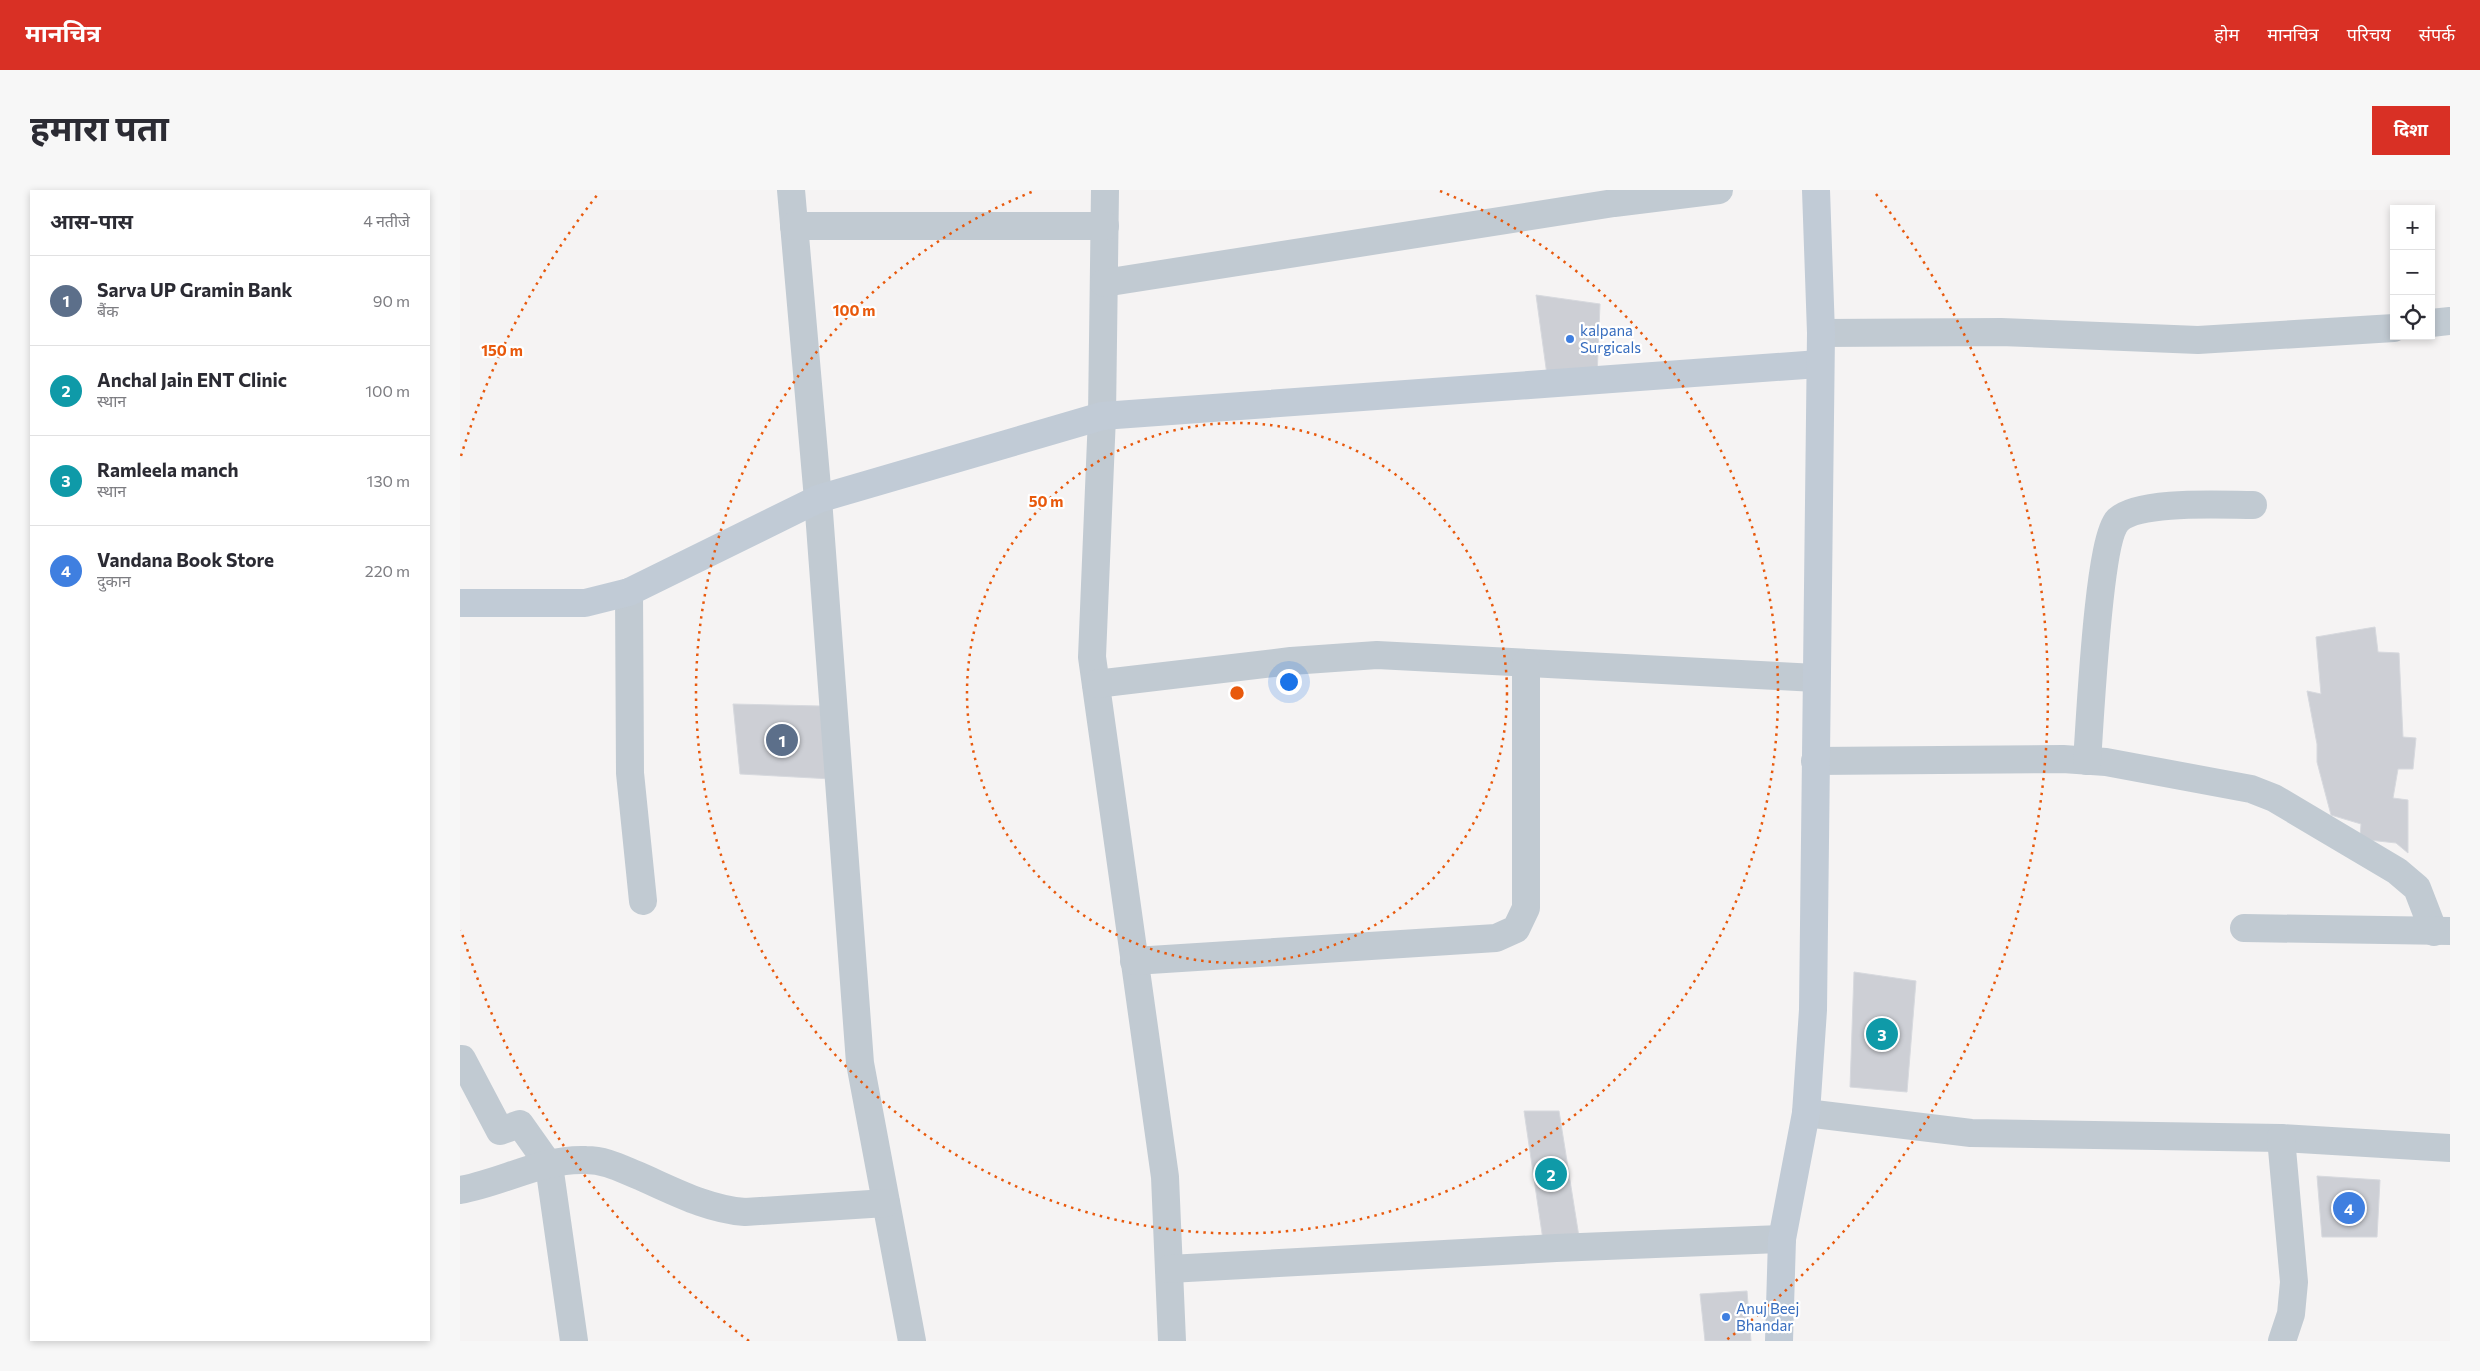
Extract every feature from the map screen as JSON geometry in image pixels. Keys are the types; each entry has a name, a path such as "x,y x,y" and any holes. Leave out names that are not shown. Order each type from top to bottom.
{"street":[{"path":"791,190 818,499 860,1063 912,1341"},
{"path":"1105,190 1102,416 1092,657 1164,1177 1172,1341"},
{"path":"1104,283 1614,203 1719,190"},
{"path":"1780,1341 1782,1239 1806,1113 1813,1010 1819,364 1821,333 1816,190"},
{"path":"794,226 1105,226"},
{"path":"2435,322 2450,320"},
{"path":"1821,333 2001,332 2198,340 2390,328"},
{"path":"460,603 585,603 629,592 818,499 1102,416 1819,364"},
{"path":"2087,761 2102,573 2109,539 2118,521 2132,512 2163,506 2252,505"},
{"path":"629,592 630,773 643,901"},
{"path":"1096,684 1291,661 1377,655 1816,678"},
{"path":"1134,961 1496,938 1516,929 1526,908 1526,663"},
{"path":"1815,761 2063,759 2149,769 2251,789 2274,798 2397,871 2417,888 2442,932"},
{"path":"2244,928 2442,932"},
{"path":"460,1059 500,1131 520,1124 550,1165 574,1341"},
{"path":"1806,1113 1971,1132 2281,1138 2450,1148"},
{"path":"2281,1138 2294,1282 2291,1314 2282,1341"},
{"path":"460,1190 550,1165 585,1160 608,1162 698,1201 726,1210 744,1212 886,1203"},
{"path":"1169,1269 1556,1248 1782,1239"}],"building":[{"name":"kalpana Surgicals","path":"1536,295 1600,304 1597,377 1547,375"},
{"path":"2375,627 2378,652 2399,653 2403,737 2416,738 2413,769 2398,769 2393,798 2408,800 2408,853 2396,843 2360,839 2361,824 2331,815 2317,762 2317,744 2307,691 2321,694 2316,637"},
{"path":"733,704 821,706 832,779 740,774"},
{"path":"1854,972 1916,981 1907,1092 1850,1087"},
{"path":"1524,1111 1559,1111 1579,1237 1543,1240"},
{"path":"2317,1176 2380,1180 2377,1237 2322,1237"},
{"name":"Anuj Beej Bhandar","path":"1747,1291 1751,1341 1705,1341 1700,1294"}],"place":[{"name":"kalpana Surgicals","path":"1570,339"},
{"name":"Sarva UP Gramin Bank","path":"782,740"},
{"name":"Ramleela manch","path":"1882,1034"},
{"name":"Anchal Jain ENT Clinic","path":"1551,1174"},
{"name":"Vandana Book Store","path":"2349,1208"},
{"name":"Anuj Beej Bhandar","path":"1726,1317"}]}
